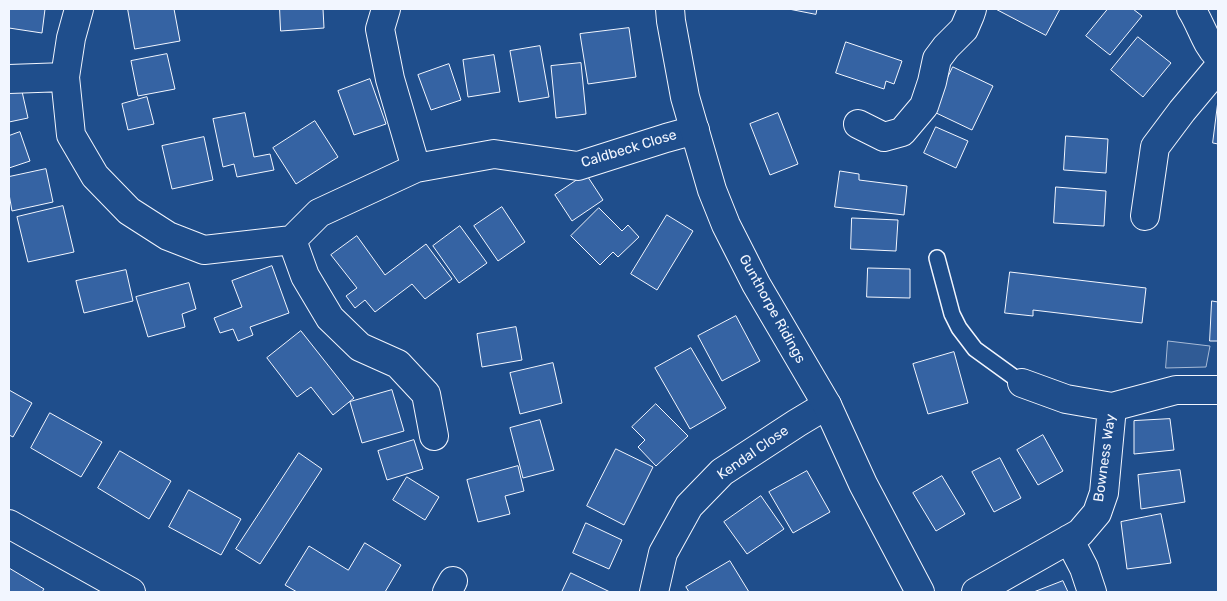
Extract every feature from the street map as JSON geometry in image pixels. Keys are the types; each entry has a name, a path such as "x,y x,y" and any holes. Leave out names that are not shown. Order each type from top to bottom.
{"street":[{"path":"79,9 71,38 65,77 72,135 95,176 129,211 168,236 204,250 292,240 305,276 330,318 360,346 398,364 426,394 434,436"},
{"path":"386,9 380,29 390,79 416,168"},
{"name":"Gunthorpe Ridings","path":"670,9 685,97 712,190 726,224 756,284 827,405 863,484 920,592"},
{"path":"858,124 884,137 902,132 924,106 937,59 964,29 972,9"},
{"path":"1191,9 1212,50 1218,56"},
{"path":"1145,216 1155,147 1218,68"},
{"path":"9,79 65,77"},
{"name":"Caldbeck Close","path":"292,240 319,213 416,168 494,154 578,166 695,130"},
{"name":"Bowness Way","path":"1022,384 1066,399 1112,407 1176,390 1218,390"},
{"name":"Kendal Close","path":"654,592 663,553 689,506 722,472 827,405"},
{"name":"Bowness Way","path":"976,592 1080,533 1097,513 1104,493 1112,407"},
{"path":"9,524 131,592"},
{"path":"1069,539 1084,568 1092,592"}],"lane":[{"path":"937,258 952,314 959,328 975,349 1022,384"}],"shaded area":[{"path":"1168,341 1210,346 1206,367 1166,368"}],"building":[{"path":"10,9 45,9 42,33 9,28"},
{"path":"128,9 174,9 180,41 135,49"},
{"path":"280,9 323,9 324,28 281,31"},
{"path":"789,9 817,9 816,14"},
{"path":"996,9 1060,9 1046,35"},
{"path":"1108,9 1133,9 1142,16 1110,55 1086,36"},
{"path":"629,28 636,77 588,84 580,34"},
{"path":"1138,37 1171,63 1143,97 1111,70"},
{"path":"846,42 902,61 894,84 886,81 884,89 836,73"},
{"path":"540,46 549,97 519,102 510,51"},
{"path":"167,54 175,89 138,96 131,61"},
{"path":"494,55 500,92 468,97 463,60"},
{"path":"581,63 586,114 556,118 551,66"},
{"path":"449,64 461,100 431,110 418,75"},
{"path":"953,67 993,86 972,130 932,111"},
{"path":"370,79 386,124 354,135 338,91"},
{"path":"21,87 28,118 9,122 9,90"},
{"path":"147,97 154,124 128,130 122,104"},
{"path":"1218,101 1218,144 1213,143"},
{"path":"245,113 254,157 270,154 274,170 237,177 234,164 223,167 213,119"},
{"path":"778,113 798,164 770,175 750,124"},
{"path":"315,121 338,157 296,184 273,148"},
{"path":"936,127 968,141 956,168 924,153"},
{"path":"20,132 30,161 9,168 9,136"},
{"path":"1066,136 1108,139 1106,173 1064,170"},
{"path":"204,137 213,180 172,189 162,146"},
{"path":"46,169 53,202 12,211 9,177"},
{"path":"840,171 859,174 859,180 907,186 904,215 835,207"},
{"path":"586,174 603,200 572,221 555,195"},
{"path":"1056,187 1106,191 1104,226 1054,223"},
{"path":"63,206 74,252 28,262 17,217"},
{"path":"502,207 525,242 498,261 474,226"},
{"path":"599,208 622,231 628,225 639,237 618,257 613,252 600,265 571,236"},
{"path":"667,215 693,231 657,290 631,274"},
{"path":"852,218 898,220 896,251 851,249"},
{"path":"460,226 487,263 459,283 433,246"},
{"path":"357,236 385,275 426,244 452,279 425,299 412,284 375,312 365,300 355,308 346,296 357,288 331,255"},
{"path":"272,266 289,313 250,327 253,335 238,341 233,329 220,333 214,318 242,307 232,281"},
{"path":"868,268 910,269 910,298 867,297"},
{"path":"126,270 133,301 84,313 76,281"},
{"path":"1010,272 1146,288 1142,323 1033,310 1033,316 1005,313"},
{"path":"189,283 196,309 182,314 185,327 148,337 136,297"},
{"path":"1212,301 1218,302 1218,341 1210,341"},
{"path":"736,316 760,361 722,381 698,336"},
{"path":"516,327 522,360 482,367 477,334"},
{"path":"301,331 354,398 333,415 311,387 297,397 267,358"},
{"path":"691,348 726,408 690,429 655,368"},
{"path":"954,352 968,403 928,414 913,364"},
{"path":"553,363 562,403 520,414 510,373"},
{"path":"9,390 32,403 13,437 9,435"},
{"path":"392,390 404,431 362,443 350,402"},
{"path":"656,404 688,436 656,466 638,447 645,440 632,427"},
{"path":"50,413 102,442 81,477 31,448"},
{"path":"1170,419 1174,450 1134,454 1134,421"},
{"path":"540,420 554,470 523,478 510,428"},
{"path":"1043,435 1063,471 1038,485 1017,450"},
{"path":"414,440 423,469 387,480 378,451"},
{"path":"616,449 653,467 624,525 587,506"},
{"path":"120,451 171,481 149,519 98,488"},
{"path":"299,453 322,469 260,564 236,549"},
{"path":"1000,458 1021,498 994,512 972,472"},
{"path":"518,466 524,491 505,496 510,514 478,522 467,480"},
{"path":"1180,470 1185,502 1141,509 1138,475"},
{"path":"807,471 830,512 793,533 769,492"},
{"path":"942,476 965,514 936,531 913,493"},
{"path":"407,477 439,497 425,520 393,500"},
{"path":"189,490 241,519 221,555 169,527"},
{"path":"761,496 784,529 747,554 724,522"},
{"path":"1161,514 1171,563 1127,569 1121,522"},
{"path":"586,523 622,540 609,569 573,553"},
{"path":"365,543 401,565 385,592 297,592 285,585 309,546 348,570"},
{"path":"730,561 749,592 689,592 686,587"},
{"path":"9,568 44,589 42,592 9,592"},
{"path":"571,573 610,592 562,592"},
{"path":"1063,581 1068,592 1034,592"}]}
